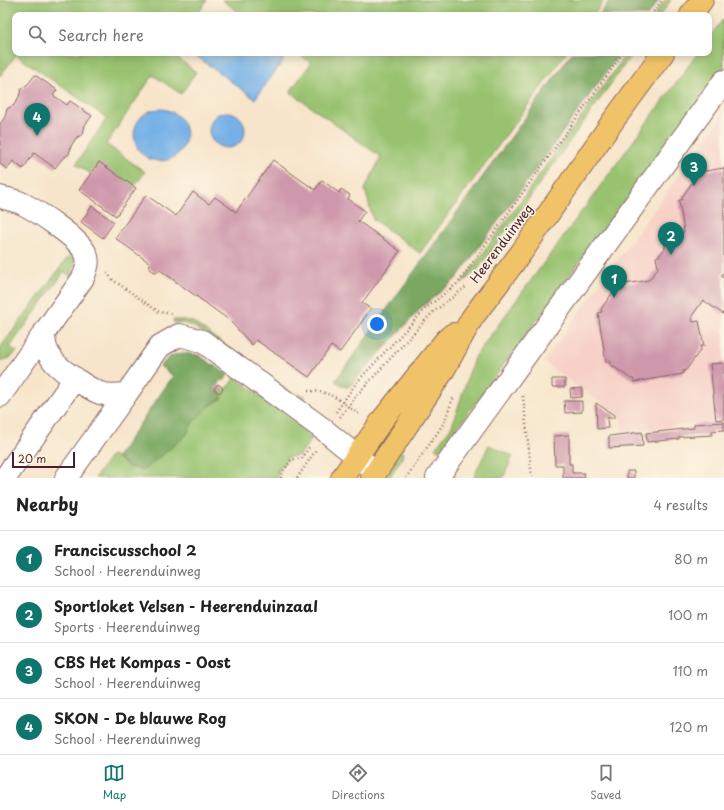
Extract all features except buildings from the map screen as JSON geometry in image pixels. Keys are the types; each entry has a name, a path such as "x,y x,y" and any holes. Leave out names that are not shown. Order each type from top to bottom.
{"main road":[{"path":"693,12 702,0"},
{"name":"Heerenduinweg","path":"374,475 442,371 472,318 521,254 613,121 661,56"},
{"name":"Heerenduinweg","path":"342,478 383,419 446,340 472,318"}],"street":[{"path":"437,478 724,81"},
{"path":"0,197 33,209 75,240 88,259 83,278 2,390"},
{"path":"44,332 44,342 52,359 76,378 100,393 109,395 127,393"},
{"name":"Heerenduinweg","path":"66,478 160,346 179,335 202,341 325,431 356,456 374,475"},
{"path":"5,478 76,378"}],"path":[{"path":"653,12 662,0"},
{"path":"343,403 357,382 426,308 458,283 621,56"},
{"name":"Heerenduinweg","path":"296,478 325,431 356,396 432,313 469,285"},
{"path":"520,364 532,478"},
{"path":"281,478 281,474 291,460 302,458 325,431"}],"shaded area":[{"path":"724,114 724,420 622,432 621,417 543,362"}],"green space":[{"path":"0,0 207,0 199,12 12,12 12,56 15,56 0,76"},
{"path":"222,0 604,0 596,12 239,12"},
{"path":"610,0 659,0 650,12 601,12"},
{"path":"665,0 671,0 663,12 656,12"},
{"path":"723,19 724,67 440,451 435,448 452,426 474,358 696,56 712,56 712,34"},
{"path":"17,56 175,56 196,72 181,94 153,75 106,144 145,172 126,198 76,164 107,118"},
{"path":"301,56 564,56 420,253 373,219 365,189 381,157 290,92 311,63"},
{"path":"570,56 618,56 456,279 423,306 349,387 345,387 335,381"},
{"path":"625,56 631,56 479,268 461,284"},
{"path":"72,252 75,263 71,277 64,272 10,347 17,352 10,358 0,361 0,348"},
{"path":"173,320 193,322 290,392 306,396 302,402 193,326 183,323 174,323"},
{"path":"182,353 198,355 228,375 224,381 222,379 214,389 221,394 222,398 208,407 193,422 186,435 144,470 129,467 117,457 173,376 160,366 171,356"},
{"path":"235,377 283,412 312,438 300,455 289,457 277,472 278,478 95,478 112,454 129,467 144,469 186,435 193,422 208,407 221,399 220,393 223,388 226,390"},
{"path":"489,445 513,456 503,478 479,478 474,476"},
{"path":"399,449 403,453 402,458 389,478 378,478"}],"water":[{"path":"196,56 278,56 284,60 255,99"},
{"path":"160,109 174,113 182,121 186,135 182,149 174,157 160,161 146,157 138,149 134,135 138,121 146,113"},
{"path":"231,112 240,117 244,123 244,137 240,143 231,148 223,148 214,143 210,137 209,126 214,117 220,113"}],"place":[{"name":"SKON - De blauwe Rog","path":"37,136"},
{"name":"CBS Het Kompas - Oost","path":"694,186"},
{"name":"Sportloket Velsen - Heerenduinzaal","path":"671,255"},
{"name":"Franciscusschool 2","path":"614,298"}]}
